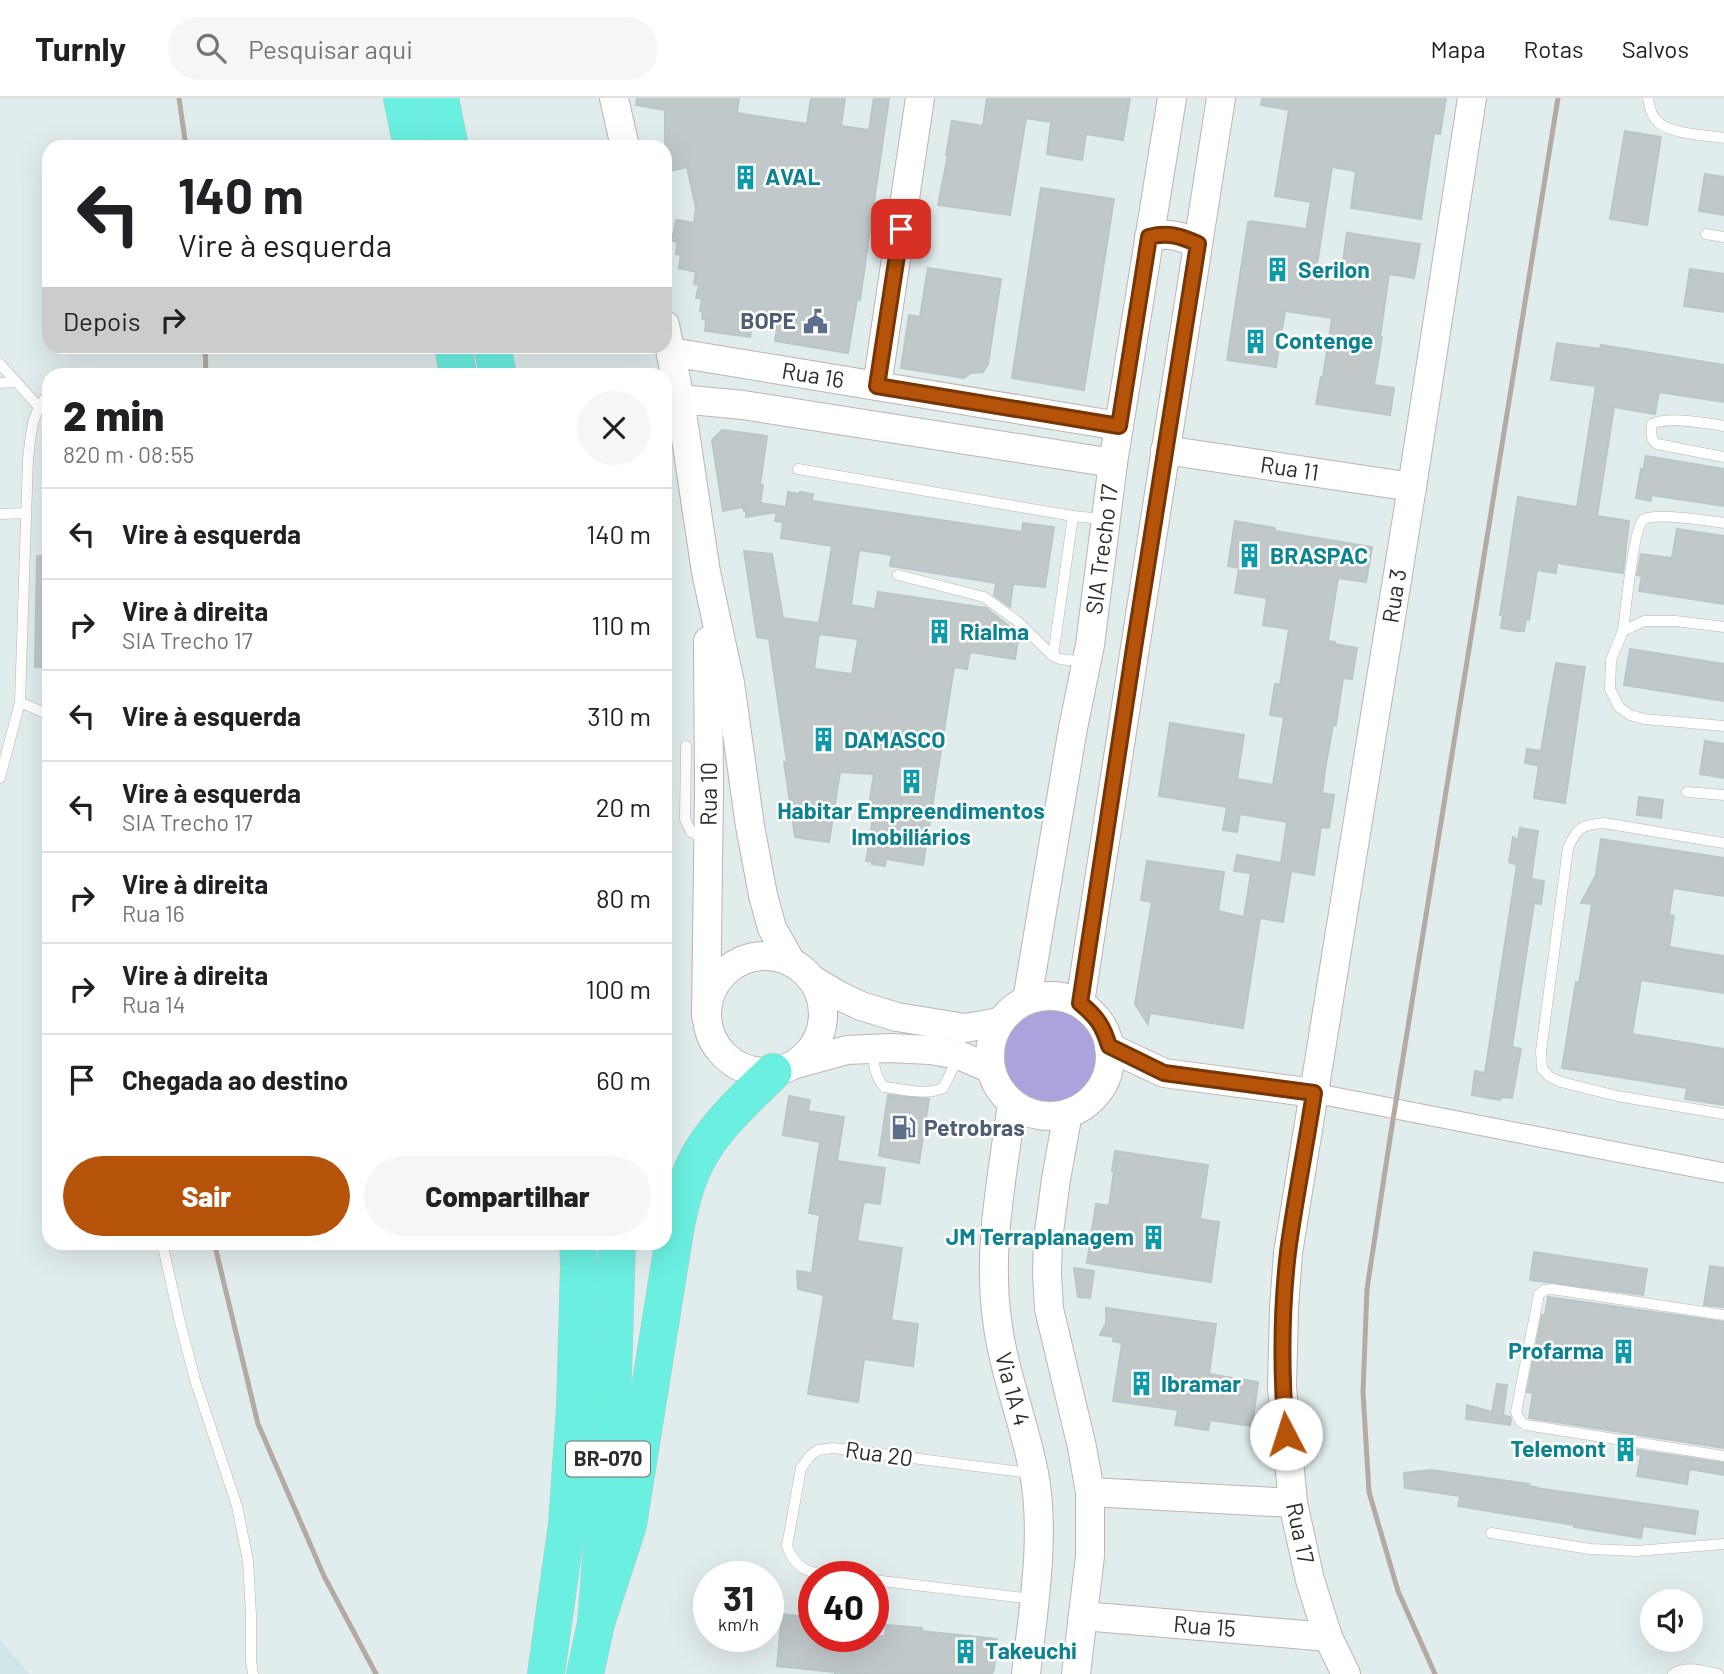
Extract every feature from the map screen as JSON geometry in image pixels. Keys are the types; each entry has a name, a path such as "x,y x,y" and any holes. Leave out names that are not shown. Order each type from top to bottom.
{"highway":[{"path":"402,98 411,140"},
{"path":"440,98 449,140"},
{"path":"596,1623 628,1525 676,1225 687,1181 703,1148 728,1116 783,1068"},
{"name":"BR-070","path":"546,1674 567,1524 575,1406 578,1250"},
{"name":"BR-070","path":"585,1674 596,1623 612,1410 617,1250"}],"street":[{"path":"614,98 623,140"},
{"path":"877,386 920,98"},
{"name":"SIA Trecho 17","path":"1027,1000 1088,653 1113,463 1172,98"},
{"name":"SIA Trecho 17","path":"1080,1003 1221,98"},
{"name":"Rua 3","path":"1314,1093 1472,98"},
{"path":"1156,194 1181,208 1204,208"},
{"path":"1149,237 1169,234 1198,244"},
{"name":"Rua 16","path":"672,339 758,366 1119,426"},
{"name":"Rua 10","path":"671,354 706,572 730,683 762,895 772,928 790,960"},
{"path":"743,405 737,392 737,381 744,371 758,366"},
{"name":"Rua 16","path":"680,399 743,405 1113,463"},
{"path":"1065,456 1085,451 1091,441 1089,429 1079,419"},
{"name":"Rua 11","path":"1165,450 1412,487"},
{"name":"Rua 10","path":"706,572 709,689 706,1016"},
{"path":"1088,653 1134,648"},
{"path":"991,1069 959,1055 930,1050 872,1049 847,1050 783,1068 754,1071 736,1065 720,1052 710,1035 706,1016 709,996 718,978 732,965 751,956 771,955 790,960 813,980 840,996 861,1006 897,1017 965,1028 1000,1022"},
{"path":"783,1068 808,1053 819,1036 823,1017 821,998 813,980"},
{"path":"1096,1095 1105,1080 1109,1064 1109,1046 1104,1030 1094,1015 1080,1003 1056,995 1027,1000 1012,1008 1000,1022 993,1037 991,1069 999,1088 1012,1103 1024,1110 1038,1115 1068,1113 1124,1081 1164,1073"},
{"path":"1109,1046 1164,1073 1314,1093 1724,1173"},
{"name":"Rua 17","path":"1314,1093 1288,1253 1282,1387 1293,1503 1310,1580 1328,1637 1346,1674"},
{"name":"Via 1A 4","path":"1012,1103 993,1252 996,1319 1034,1473 1039,1511 1026,1674"},
{"path":"1068,1113 1056,1179 1048,1240 1047,1273 1049,1309 1090,1492 1090,1556 1076,1674"},
{"path":"1090,1492 1293,1503"},
{"name":"Rua 15","path":"1083,1616 1328,1637"}],"lane":[{"path":"1648,98 1649,106 1659,124 1670,129 1724,138"},
{"path":"1706,234 1724,237"},
{"path":"0,364 39,407"},
{"path":"0,383 15,382"},
{"path":"0,778 20,702 28,459 32,422 42,403"},
{"path":"1724,426 1704,422 1659,421 1652,424 1651,432 1653,441 1657,444 1724,457"},
{"path":"798,469 1106,520"},
{"path":"0,514 26,513"},
{"path":"1054,656 1073,516"},
{"path":"1724,523 1665,517 1647,517 1641,522 1623,631 1611,660 1610,689 1619,707 1630,715 1644,719 1724,726"},
{"path":"898,575 984,597 1017,621 1060,659 1088,653"},
{"path":"1623,631 1644,621 1676,621 1724,628"},
{"path":"20,702 42,712"},
{"path":"686,746 685,819 691,832 708,837"},
{"path":"1688,792 1724,795"},
{"path":"1724,843 1604,823 1587,825 1573,835 1541,1051 1542,1069 1560,1082 1617,1096 1724,1114"},
{"path":"872,1049 875,1071 884,1087 922,1092 934,1092 943,1088 959,1055"},
{"path":"164,1250 195,1380 237,1506 248,1560 253,1674"},
{"path":"1724,1315 1545,1290 1539,1294 1516,1412 1520,1421 1526,1425 1724,1456"},
{"name":"Rua 20","path":"798,1566 791,1557 788,1546 801,1468 818,1450 833,1448 1034,1473"},
{"path":"1491,1533 1590,1549 1636,1551 1724,1544"},
{"path":"889,1582 1034,1599"},
{"path":"245,1674 251,1660"},
{"path":"1673,1674 1678,1670 1686,1670 1718,1674"}],"shaded area":[{"path":"1049,1003 1069,1007 1086,1018 1097,1035 1101,1055 1097,1075 1086,1092 1069,1103 1049,1107 1029,1103 1012,1092 1001,1075 997,1055 1001,1035 1012,1018 1029,1007"},
{"path":"0,1640 29,1674 0,1674"}],"building":[{"path":"637,98 739,98 737,113 807,124 811,98 845,98 841,126 869,130 874,98 889,98 860,300 857,299 848,353 775,341 778,321 753,318 750,337 705,331 706,319 702,319 703,312 700,311 702,299 696,298 699,285 694,284 696,272 679,268 681,255 676,254 677,242 672,241 676,220 694,223 696,208 687,167 672,170 672,140 665,140 665,110 636,105"},
{"path":"987,98 1130,98 1123,140 1086,134 1082,160 1047,154 1051,122 1026,118 1010,215 938,205 952,121 983,126"},
{"path":"1262,98 1446,98 1440,134 1434,133 1421,219 1351,208 1356,171 1332,167 1315,278 1340,282 1347,233 1420,244 1414,278 1389,274 1374,385 1394,388 1390,415 1316,404 1332,318 1285,311 1276,367 1227,360 1248,223 1250,221 1306,229 1311,202 1275,196 1289,110 1261,105"},
{"path":"1625,131 1661,137 1647,225 1610,219"},
{"path":"1705,174 1724,177 1724,215 1699,211"},
{"path":"1041,188 1114,199 1084,390 1012,378"},
{"path":"928,268 1001,279 988,364 983,372 971,373 964,378 901,368 909,315 920,317"},
{"path":"1690,269 1724,274 1724,312 1684,306"},
{"path":"1557,343 1600,349 1601,345 1724,365 1724,402 1659,392 1655,414 1614,407 1597,516 1629,521 1623,573 1557,563 1556,573 1537,570 1529,620 1526,619 1524,631 1517,631 1501,628 1503,616 1500,615 1518,497 1577,507 1596,386 1551,380"},
{"path":"722,430 767,436 760,503 786,507 788,492 800,492 813,494 812,501 1022,532 1023,523 1054,527 1045,587 1013,584 1010,607 994,595 996,583 890,566 892,555 859,550 851,605 875,609 878,592 986,608 1019,634 1015,659 970,652 967,669 954,667 923,865 886,859 885,866 866,861 873,818 867,817 874,774 840,772 829,842 795,837 769,639 757,637 744,551 772,554 783,618 819,623 832,546 781,538 783,522 775,521 777,512 746,517 743,507 723,511 712,440","holes":["819,634 858,639 852,674 814,669"]},
{"path":"1646,456 1724,469 1724,506 1651,495 1651,501 1636,498"},
{"path":"1235,521 1275,528 1275,531 1372,547 1366,582 1338,578 1328,641 1357,648 1352,679 1343,678 1336,725 1333,725 1326,764 1322,793 1334,795 1329,828 1321,827 1314,875 1291,871 1283,922 1260,918 1243,1028 1150,1013 1148,1024 1135,1004 1152,902 1141,900 1147,861 1224,872 1218,911 1244,917 1251,873 1234,871 1237,855 1281,863 1287,822 1240,814 1237,832 1223,830 1227,807 1159,796 1170,723 1244,735 1237,779 1273,785 1284,717 1270,715 1275,684 1280,685 1289,629 1263,625 1267,598 1235,593 1239,568 1228,566"},
{"path":"1677,529 1724,536 1724,604 1639,591 1642,576 1637,575 1641,554 1672,558"},
{"path":"37,556 42,556 42,668 35,667"},
{"path":"1630,649 1724,664 1724,701 1624,685"},
{"path":"1556,663 1585,667 1565,803 1534,798 1539,766 1525,763 1527,749 1541,751"},
{"path":"1705,741 1724,744 1724,778 1700,774"},
{"path":"1639,797 1663,800 1661,818 1637,815"},
{"path":"1520,828 1538,831 1531,879 1544,881 1541,904 1534,903 1512,1047 1521,1049 1512,1098 1501,1097 1500,1100 1472,1095 1475,1071 1485,1073 1517,865 1509,862 1513,837 1518,840"},
{"path":"1601,839 1724,858 1724,896 1673,888 1669,915 1674,916 1669,947 1724,956 1724,993 1641,980 1632,1034 1724,1049 1724,1105 1685,1099 1687,1088 1562,1068 1592,904 1581,903 1596,875"},
{"name":"Petrobras","path":"888,1095 929,1099 919,1163 879,1156"},
{"path":"789,1096 810,1100 808,1111 844,1117 837,1161 885,1168 880,1204 864,1202 857,1241 902,1248 891,1320 918,1324 913,1366 864,1359 858,1402 808,1394 824,1295 798,1289 797,1271 812,1273 820,1215 809,1213 820,1142 783,1135"},
{"path":"1115,1151 1208,1165 1200,1219 1219,1222 1211,1282 1087,1263 1096,1204 1109,1206"},
{"path":"1534,1252 1647,1269 1643,1295 1530,1280"},
{"path":"1710,1266 1724,1268 1724,1307 1704,1305"},
{"path":"1074,1268 1094,1271 1090,1298 1078,1297"},
{"name":"Profarma","path":"1548,1297 1724,1322 1724,1448 1529,1418 1533,1393 1527,1392"},
{"path":"1106,1308 1216,1324 1209,1374 1258,1382 1252,1426 1210,1420 1208,1430 1175,1425 1178,1410 1113,1401 1122,1343 1113,1341 1114,1337 1100,1335 1106,1323"},
{"path":"1497,1384 1507,1385 1503,1415 1510,1417 1510,1425 1466,1419 1467,1405 1492,1412"},
{"path":"1617,1447 1724,1463 1724,1475 1689,1469 1687,1484 1637,1476 1641,1455 1617,1451"},
{"path":"1431,1470 1698,1511 1695,1534 1643,1526 1641,1538 1458,1506 1460,1496 1405,1488 1404,1473"},
{"path":"784,1614 798,1616 798,1652 889,1652 889,1625 997,1639 992,1674 835,1674 777,1666 778,1652 784,1652"}],"railway":[{"path":"179,98 185,140"},
{"path":"1435,1674 1398,1591 1369,1492 1363,1392 1367,1289 1558,98"},
{"path":"205,354 206,368"},
{"path":"216,1250 258,1424 324,1576 376,1674"}],"place":[{"name":"AVAL","path":"745,177"},
{"name":"Serilon","path":"1278,270"},
{"name":"BOPE","path":"816,321"},
{"name":"Contenge","path":"1255,341"},
{"name":"BRASPAC","path":"1250,556"},
{"name":"Rialma","path":"940,632"},
{"name":"DAMASCO","path":"824,740"},
{"name":"Habitar Empreendimentos Imobiliários","path":"911,781"},
{"name":"Petrobras","path":"904,1128"},
{"name":"JM Terraplanagem","path":"1154,1237"},
{"name":"Profarma","path":"1624,1351"},
{"name":"Ibramar","path":"1141,1384"},
{"name":"Telemont","path":"1626,1449"},
{"name":"Takeuchi","path":"965,1651"}],"route":[{"path":"901,229 877,386 1119,426 1149,237 1159,234 1177,235 1198,244 1080,1003 1094,1015 1104,1030 1109,1046 1164,1073 1314,1093 1288,1253 1282,1387 1286,1434"}]}
